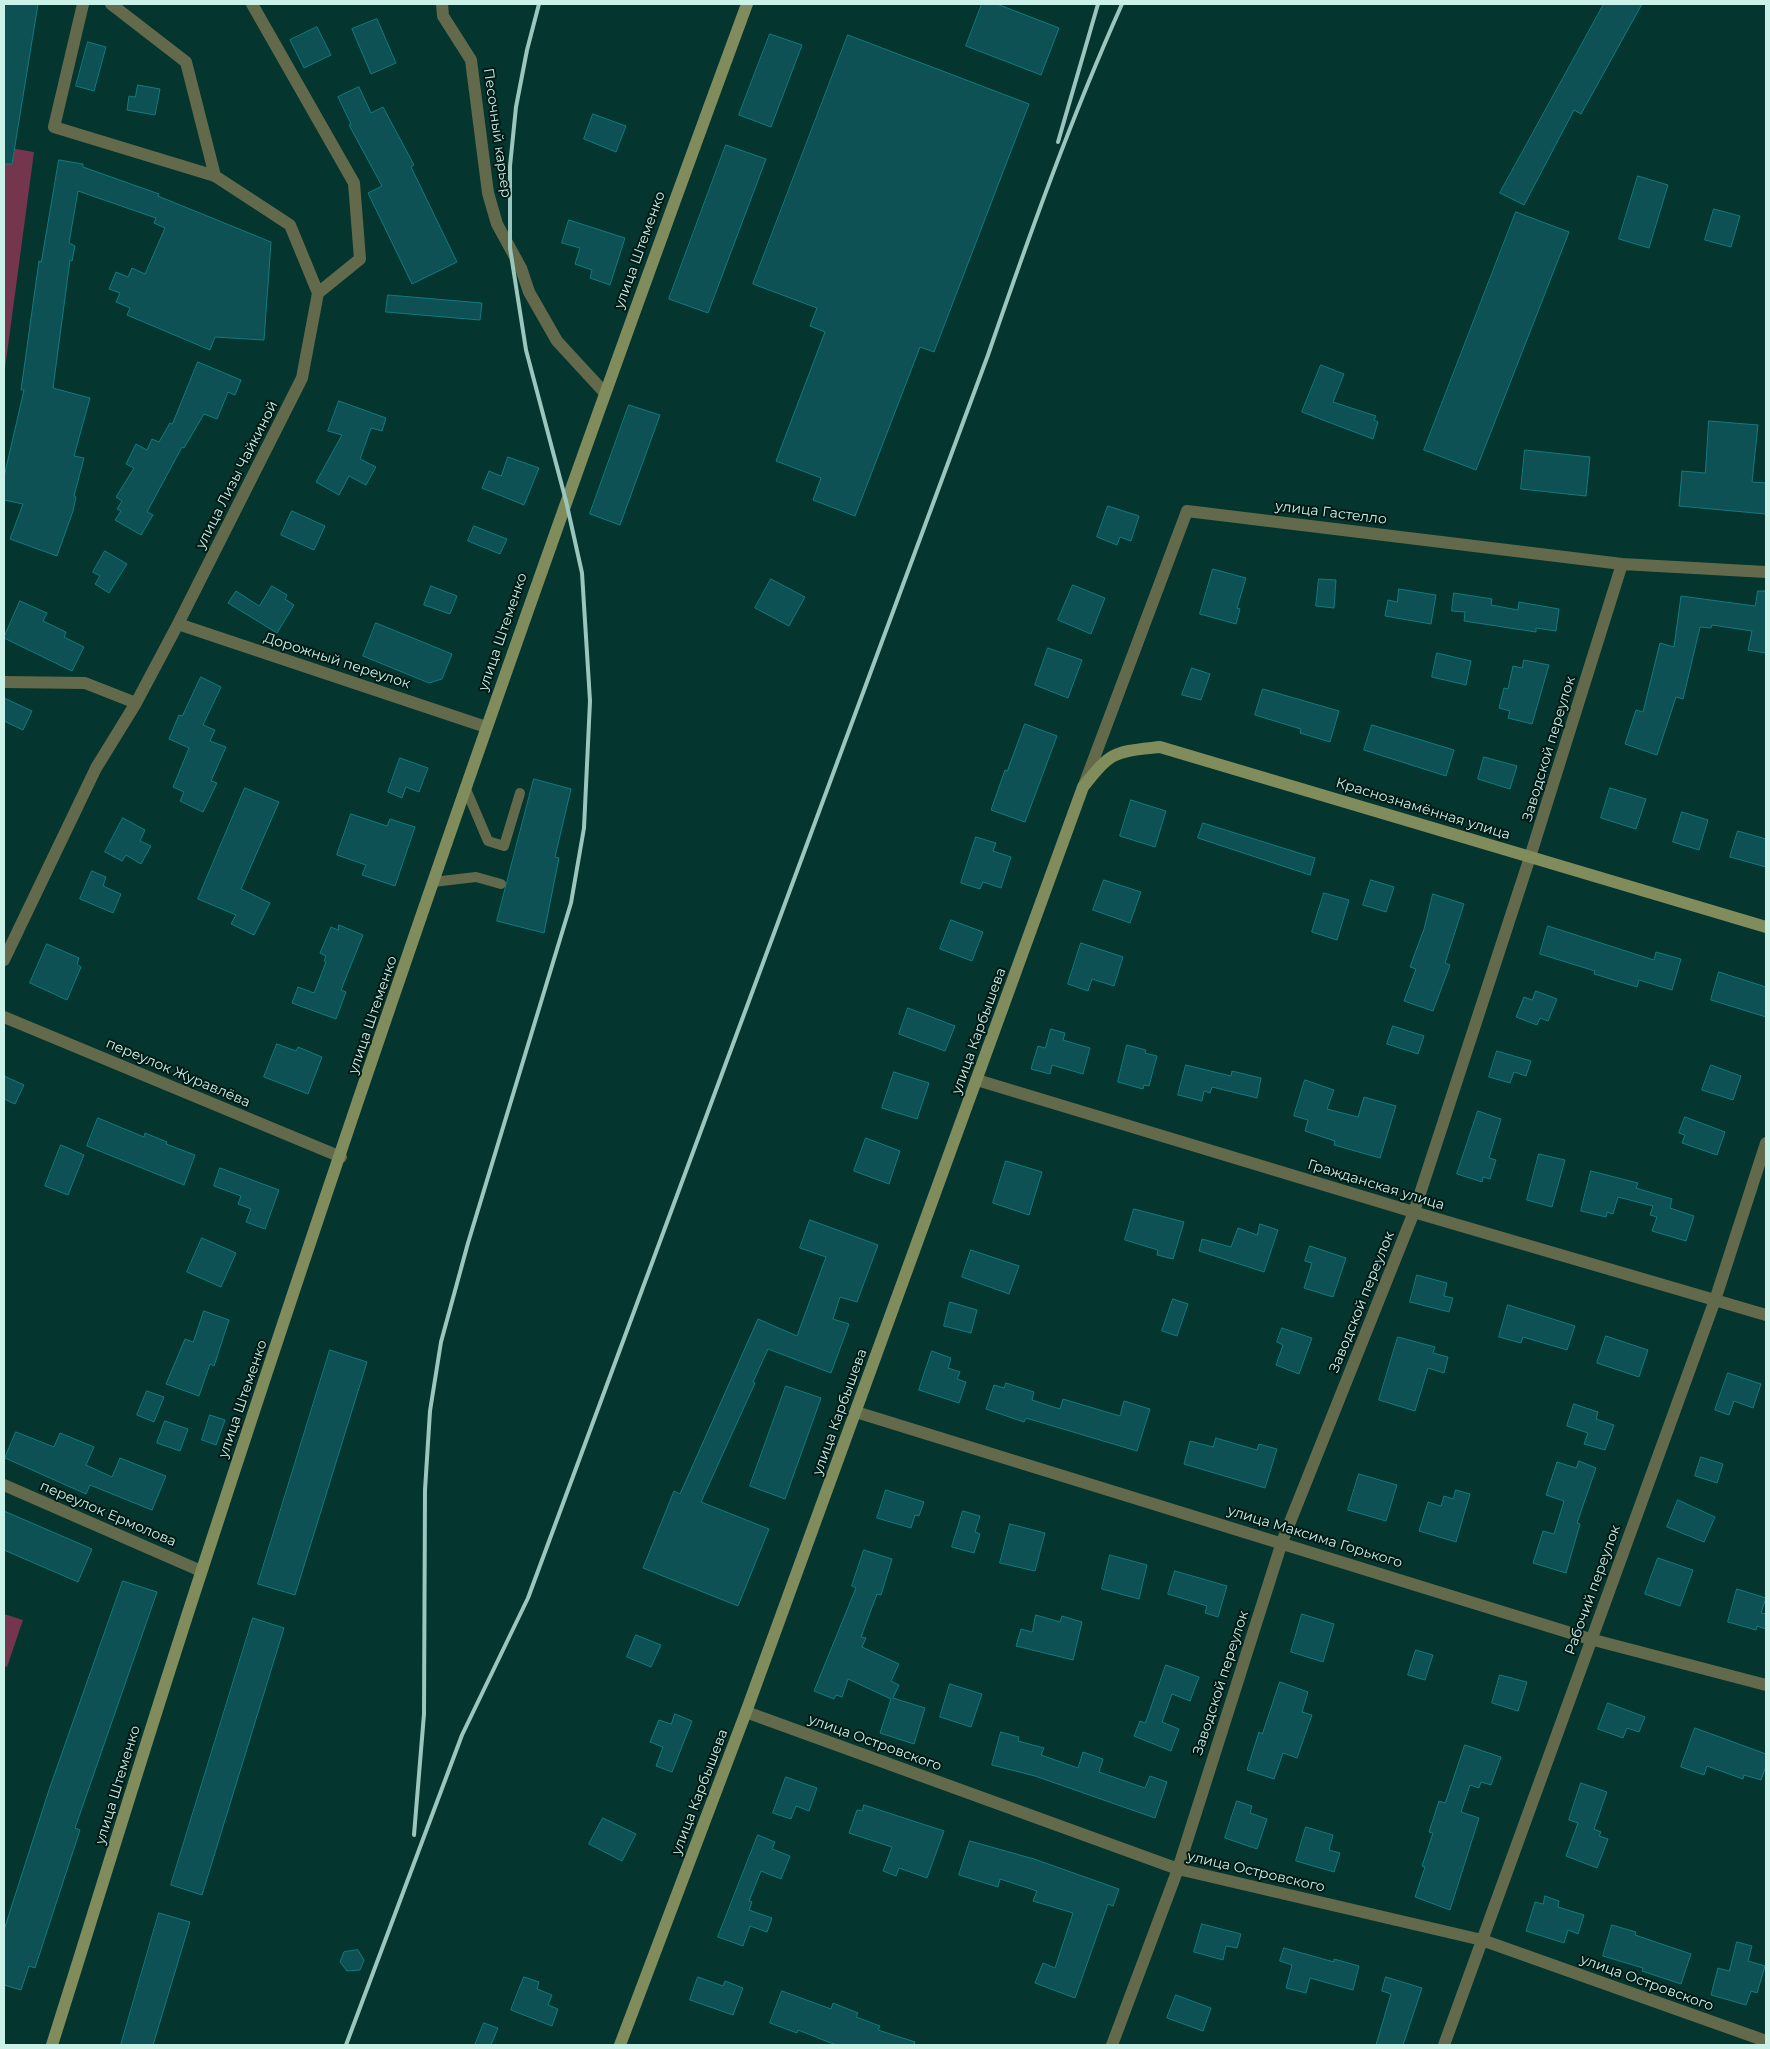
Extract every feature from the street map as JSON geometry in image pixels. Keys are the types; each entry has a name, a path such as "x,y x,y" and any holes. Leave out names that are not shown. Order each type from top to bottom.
{"main road":[{"name":"улица Штеменко","path":"52,2045 201,1571 465,787 604,392 747,4"},
{"name":"Краснознамённая улица","path":"1083,787 1105,760 1122,751 1160,747 1766,928"},
{"name":"улица Карбышева","path":"620,2045 746,1712 1083,787"}],"street":[{"path":"83,4 54,128 215,176 290,225 318,293 360,259 354,183 252,4"},
{"path":"111,4 186,62 215,176"},
{"name":"Песочный карьер","path":"442,4 443,16 471,60 488,193 497,224 521,268 529,292 557,341 604,392"},
{"name":"улица Лизы Чайкиной","path":"4,960 96,768 136,702 178,624 302,378 318,293"},
{"name":"улица Гастелло","path":"1083,787 1187,511 1622,564 1766,572"},
{"name":"Заводской переулок","path":"1112,2045 1178,1869 1282,1542 1414,1212 1530,857 1622,564"},
{"name":"Дорожный переулок","path":"178,624 486,726"},
{"path":"4,682 86,683 136,702"},
{"name":"переулок Журавлёва","path":"4,1017 341,1157"},
{"name":"Гражданская улица","path":"977,1080 1414,1212 1766,1315"},
{"name":"Рабочий переулок","path":"1444,2045 1590,1639 1716,1300 1766,1144"},
{"name":"улица Максима Горького","path":"856,1412 1282,1542 1590,1639 1766,1685"},
{"name":"переулок Ермолова","path":"4,1485 201,1571"},
{"name":"улица Островского","path":"746,1712 1178,1869 1482,1940 1766,2041"}],"lane":[{"path":"465,787 488,842 504,846 520,793"},
{"path":"433,882 476,877 501,884"}],"shaded area":[{"path":"4,147 34,152 4,376"},
{"path":"4,1614 23,1620 7,1667 4,1666"}],"building":[{"path":"4,4 38,4 12,164 4,164"},
{"path":"982,4 997,4 1059,28 1041,75 966,46"},
{"path":"1604,4 1642,4 1581,114 1574,110 1524,205 1500,193"},
{"path":"377,19 396,63 371,74 352,29"},
{"path":"317,27 331,55 304,68 290,40"},
{"path":"770,34 802,45 771,127 739,115"},
{"path":"848,35 1029,104 934,352 920,347 855,516 813,500 821,478 776,461 825,332 810,326 817,308 753,284"},
{"path":"88,42 106,47 94,91 76,86"},
{"path":"138,85 160,89 155,115 127,110 129,96 135,97"},
{"path":"359,87 371,113 383,107 414,165 411,167 457,262 412,284 368,193 382,186 349,125 351,124 338,97"},
{"path":"593,114 626,126 616,152 584,139"},
{"path":"726,145 766,159 708,313 669,299"},
{"path":"59,160 83,164 83,167 159,194 158,196 271,242 264,340 215,337 210,350 127,315 130,308 116,302 120,293 109,289 116,272 128,277 132,268 145,274 165,228 154,223 156,218 78,191 69,243 75,246 72,261 70,260 53,388 90,398 74,456 84,458 74,496 76,497 57,556 10,539 23,504 4,500 4,477 24,390 21,390 39,261 41,262"},
{"path":"1638,176 1668,185 1649,248 1619,239"},
{"path":"1714,209 1740,216 1731,247 1705,240"},
{"path":"1516,212 1569,232 1476,470 1424,450"},
{"path":"569,220 625,238 610,285 590,278 592,270 575,264 580,248 562,243"},
{"path":"388,295 482,303 480,320 386,312"},
{"path":"198,362 241,380 235,395 228,392 217,419 204,414 184,448 182,447 147,512 153,515 141,535 115,520 121,511 117,509 122,501 116,497 134,468 126,464 136,444 147,450 152,439 159,442 170,423 172,424"},
{"path":"1321,365 1344,374 1333,402 1376,416 1374,420 1378,422 1373,439 1302,412"},
{"path":"339,401 386,418 382,431 371,428 360,459 376,467 366,485 349,476 339,495 316,482 342,435 328,431"},
{"path":"629,405 660,415 620,525 590,514"},
{"path":"1709,421 1758,425 1752,482 1766,483 1766,514 1679,506 1682,471 1705,473"},
{"path":"1525,450 1590,457 1586,496 1521,489"},
{"path":"508,457 539,468 524,505 482,488 489,471 501,476"},
{"path":"1108,506 1139,516 1131,541 1120,537 1117,545 1097,537"},
{"path":"292,511 325,526 314,550 281,535"},
{"path":"474,526 507,539 500,554 468,541"},
{"path":"105,551 127,564 109,593 95,584 100,576 93,572"},
{"path":"1213,569 1246,578 1237,608 1240,609 1236,624 1200,614"},
{"path":"771,579 805,597 789,626 755,608"},
{"path":"1319,579 1336,580 1334,608 1316,606"},
{"path":"1073,585 1105,598 1091,634 1058,620"},
{"path":"272,586 287,595 285,599 294,605 277,633 228,603 236,591 259,606"},
{"path":"431,586 457,596 450,614 424,605"},
{"path":"1399,589 1436,595 1431,624 1385,616 1388,600 1397,602"},
{"path":"1758,591 1766,591 1766,653 1748,650 1752,631 1712,625 1711,628 1700,627 1683,699 1676,697 1657,755 1625,744 1636,710 1643,712 1660,643 1674,647 1681,596 1755,606"},
{"path":"1454,593 1492,599 1491,605 1518,610 1519,602 1559,609 1556,631 1536,628 1536,632 1464,621 1465,612 1452,611"},
{"path":"20,601 47,613 43,621 66,632 64,637 84,647 72,671 4,638"},
{"path":"376,623 452,654 442,679 429,683 363,656"},
{"path":"1048,648 1082,660 1068,698 1035,685"},
{"path":"1437,653 1471,661 1466,685 1432,677"},
{"path":"1524,660 1549,665 1532,724 1508,718 1510,711 1499,708 1504,688 1508,689 1513,666 1522,668"},
{"path":"1192,668 1210,674 1201,700 1182,695"},
{"path":"201,677 221,687 203,725 215,730 210,741 226,747 211,781 217,783 203,812 180,801 184,792 173,787 189,748 169,739 179,715 182,716"},
{"path":"1263,689 1339,711 1330,742 1300,733 1301,729 1255,715"},
{"path":"4,698 32,711 23,730 4,721"},
{"path":"1025,724 1057,736 1025,822 991,810 1005,770 1007,771"},
{"path":"1372,725 1454,750 1446,776 1364,750"},
{"path":"1484,757 1517,766 1510,789 1478,779"},
{"path":"400,758 428,768 419,792 406,787 402,798 388,792"},
{"path":"534,779 571,789 555,857 559,858 544,933 497,921"},
{"path":"245,788 279,802 241,889 270,903 254,935 231,924 236,915 198,899"},
{"path":"1610,788 1646,799 1636,829 1601,818"},
{"path":"1131,800 1166,811 1155,847 1120,836"},
{"path":"1682,812 1708,820 1699,850 1673,842"},
{"path":"351,814 387,826 390,819 415,827 395,886 362,875 366,865 337,855"},
{"path":"123,818 145,830 140,841 151,846 141,864 126,855 122,861 105,852"},
{"path":"1203,823 1315,858 1310,875 1198,838"},
{"path":"1738,831 1766,839 1766,867 1730,857"},
{"path":"976,837 996,843 993,851 1011,857 1001,888 983,882 980,889 961,883"},
{"path":"92,871 106,877 103,886 121,894 113,913 80,899"},
{"path":"1104,880 1141,892 1130,923 1093,910"},
{"path":"1371,880 1394,887 1386,912 1363,905"},
{"path":"1324,893 1349,900 1337,940 1312,932"},
{"path":"1433,894 1464,904 1445,963 1450,965 1433,1011 1404,1001 1416,969 1410,967 1424,929"},
{"path":"951,920 983,932 972,961 940,949"},
{"path":"339,925 363,935 341,990 346,992 336,1019 292,1003 298,987 314,993 326,962 324,961 326,956 320,953 331,927 338,930"},
{"path":"1548,926 1654,960 1656,952 1681,959 1672,990 1639,980 1637,987 1594,974 1595,971 1540,954"},
{"path":"1081,943 1123,957 1114,986 1092,979 1088,991 1068,984"},
{"path":"47,944 79,958 77,964 81,967 67,1000 30,983"},
{"path":"1719,972 1766,987 1766,1017 1711,1000"},
{"path":"1536,991 1557,999 1548,1021 1540,1018 1537,1025 1516,1017 1524,997 1532,1000"},
{"path":"908,1008 955,1026 945,1051 899,1034"},
{"path":"1393,1026 1424,1036 1418,1054 1387,1044"},
{"path":"1051,1029 1065,1033 1063,1040 1090,1048 1083,1074 1052,1065 1050,1074 1031,1069 1038,1046 1045,1048"},
{"path":"277,1044 296,1051 298,1047 322,1057 308,1094 264,1077"},
{"path":"1127,1045 1146,1050 1145,1053 1157,1056 1149,1086 1144,1085 1143,1089 1118,1082"},
{"path":"1497,1051 1531,1061 1526,1076 1514,1072 1510,1083 1489,1077"},
{"path":"1186,1065 1231,1076 1232,1071 1261,1078 1257,1098 1212,1087 1210,1093 1204,1091 1202,1101 1178,1095"},
{"path":"1711,1065 1741,1076 1733,1100 1702,1090"},
{"path":"894,1072 929,1083 917,1119 882,1108"},
{"path":"4,1076 24,1085 15,1104 4,1099"},
{"path":"1305,1080 1334,1090 1327,1109 1358,1117 1364,1097 1396,1106 1380,1158 1334,1145 1335,1141 1305,1131 1308,1120 1294,1116"},
{"path":"1478,1111 1501,1119 1489,1158 1496,1160 1490,1179 1483,1177 1482,1182 1457,1174"},
{"path":"1685,1117 1725,1132 1717,1155 1682,1143 1685,1135 1679,1133"},
{"path":"98,1118 144,1137 145,1133 167,1142 166,1144 195,1155 184,1185 87,1146"},
{"path":"866,1138 900,1151 889,1184 854,1171"},
{"path":"61,1145 84,1155 68,1195 45,1186"},
{"path":"1539,1154 1565,1160 1552,1207 1527,1200"},
{"path":"1006,1161 1042,1172 1029,1215 993,1203"},
{"path":"220,1168 279,1190 265,1229 246,1222 251,1209 238,1204 241,1196 214,1186"},
{"path":"1591,1171 1638,1183 1636,1188 1672,1199 1670,1208 1694,1216 1686,1241 1652,1231 1657,1217 1650,1215 1653,1206 1618,1197 1613,1214 1607,1212 1606,1217 1581,1211"},
{"path":"1134,1209 1184,1222 1173,1259 1157,1255 1158,1250 1125,1240"},
{"path":"810,1220 878,1245 857,1302 840,1297 833,1319 849,1324 831,1373 768,1349 753,1382 755,1383 701,1502 769,1529 738,1606 643,1568 674,1491 680,1494 758,1319 797,1336 826,1257 800,1248"},
{"path":"1260,1224 1278,1230 1264,1272 1199,1251 1202,1239 1231,1247 1238,1228 1257,1235"},
{"path":"202,1238 236,1253 221,1287 187,1272"},
{"path":"1310,1246 1346,1258 1333,1297 1304,1288 1312,1263 1305,1261"},
{"path":"971,1250 1019,1266 1009,1294 962,1277"},
{"path":"1417,1275 1447,1283 1444,1296 1453,1298 1449,1312 1410,1302"},
{"path":"1173,1299 1188,1304 1177,1336 1162,1331"},
{"path":"950,1302 977,1310 971,1333 944,1326"},
{"path":"1508,1305 1575,1326 1567,1350 1523,1337 1521,1343 1499,1337"},
{"path":"204,1311 229,1320 214,1366 210,1364 199,1396 166,1384 185,1339 193,1342"},
{"path":"1282,1328 1312,1338 1299,1374 1276,1365 1283,1345 1277,1342"},
{"path":"1606,1336 1648,1350 1639,1377 1597,1363"},
{"path":"1398,1337 1435,1347 1433,1353 1448,1357 1444,1373 1428,1368 1415,1411 1379,1400"},
{"path":"330,1350 367,1362 295,1595 258,1584"},
{"path":"932,1351 951,1358 948,1368 960,1372 957,1379 966,1382 959,1403 919,1390"},
{"path":"1728,1373 1761,1384 1753,1408 1734,1401 1729,1415 1715,1410"},
{"path":"1006,1383 1034,1392 1032,1400 1060,1409 1063,1399 1120,1416 1124,1401 1150,1409 1137,1451 1026,1418 1024,1422 986,1409 994,1385 1004,1388"},
{"path":"786,1386 821,1398 785,1499 750,1486"},
{"path":"147,1391 164,1397 154,1422 137,1415"},
{"path":"1574,1404 1598,1412 1596,1419 1614,1425 1605,1450 1584,1444 1588,1433 1567,1426"},
{"path":"210,1415 225,1420 216,1445 202,1440"},
{"path":"165,1421 188,1429 180,1451 157,1443"},
{"path":"16,1432 54,1447 60,1433 94,1447 86,1465 112,1477 120,1458 166,1476 152,1510 90,1485 86,1494 5,1458"},
{"path":"1216,1438 1257,1450 1259,1444 1277,1449 1265,1488 1184,1464 1190,1441 1213,1447"},
{"path":"1701,1457 1723,1464 1717,1483 1695,1476"},
{"path":"1579,1461 1596,1468 1577,1523 1580,1524 1566,1573 1533,1563 1543,1531 1554,1534 1564,1501 1546,1495 1557,1462 1576,1468"},
{"path":"1359,1474 1397,1485 1386,1521 1348,1510"},
{"path":"886,1490 924,1502 919,1516 915,1515 911,1528 877,1518"},
{"path":"1456,1490 1470,1494 1456,1542 1419,1531 1428,1502 1441,1506 1444,1496 1453,1499"},
{"path":"1678,1500 1715,1517 1704,1542 1667,1527"},
{"path":"4,1511 92,1549 78,1582 4,1550"},
{"path":"963,1511 980,1516 975,1532 980,1534 974,1553 952,1547"},
{"path":"1010,1524 1045,1533 1035,1571 1000,1563"},
{"path":"864,1550 892,1559 881,1595 877,1594 861,1637 866,1638 862,1647 899,1664 891,1681 899,1685 893,1698 925,1708 914,1744 880,1733 891,1699 848,1679 842,1697 836,1695 834,1699 814,1691 856,1588 852,1586"},
{"path":"1110,1555 1147,1565 1139,1599 1102,1589"},
{"path":"1658,1558 1693,1570 1680,1606 1645,1594"},
{"path":"1175,1571 1227,1586 1218,1617 1205,1613 1207,1606 1168,1594"},
{"path":"123,1581 157,1592 75,1828 80,1830 35,1968 29,1966 21,1990 4,1985 4,1930 49,1790"},
{"path":"1737,1589 1766,1598 1761,1613 1766,1614 1766,1629 1757,1626 1756,1630 1728,1622"},
{"path":"1302,1614 1334,1624 1323,1662 1291,1652"},
{"path":"1036,1615 1060,1622 1062,1616 1082,1622 1073,1660 1016,1646 1021,1629 1032,1632"},
{"path":"253,1618 284,1628 202,1895 171,1885"},
{"path":"636,1635 661,1645 651,1667 627,1657"},
{"path":"1416,1650 1433,1655 1425,1680 1408,1675"},
{"path":"1166,1665 1199,1677 1190,1701 1172,1694 1162,1722 1179,1729 1171,1751 1134,1736 1140,1721 1145,1723"},
{"path":"1500,1675 1527,1682 1518,1711 1492,1703"},
{"path":"1280,1682 1308,1692 1302,1712 1312,1715 1297,1758 1283,1753 1274,1779 1247,1770 1259,1732 1262,1734"},
{"path":"950,1684 982,1694 971,1727 940,1717"},
{"path":"1608,1703 1645,1717 1639,1732 1627,1728 1623,1738 1598,1729"},
{"path":"675,1714 692,1721 672,1772 656,1766 663,1747 650,1742 659,1720 671,1724"},
{"path":"1695,1728 1766,1754 1766,1766 1761,1780 1744,1775 1743,1779 1707,1766 1704,1775 1681,1767"},
{"path":"1001,1732 1019,1737 1018,1741 1044,1748 1041,1755 1078,1768 1083,1752 1103,1759 1099,1772 1145,1788 1150,1776 1167,1782 1155,1818 1035,1776 992,1765"},
{"path":"1465,1745 1501,1757 1491,1785 1481,1782 1479,1788 1470,1785 1461,1812 1479,1818 1450,1910 1415,1897 1425,1867 1422,1866 1433,1833 1429,1832 1439,1801 1445,1803"},
{"path":"786,1777 817,1788 809,1811 796,1806 791,1819 773,1813"},
{"path":"1581,1783 1607,1792 1594,1829 1601,1832 1599,1836 1608,1839 1597,1868 1566,1856 1578,1823 1569,1820"},
{"path":"1237,1801 1252,1806 1250,1813 1267,1819 1257,1849 1225,1838"},
{"path":"864,1805 944,1831 927,1878 899,1868 896,1876 883,1871 892,1847 849,1833 857,1810 862,1811"},
{"path":"603,1818 636,1834 622,1861 589,1844"},
{"path":"1306,1827 1333,1835 1329,1850 1340,1853 1334,1872 1296,1861"},
{"path":"758,1835 775,1842 772,1849 790,1856 781,1879 761,1871 749,1901 752,1902 749,1910 772,1918 767,1932 750,1926 743,1946 718,1937"},
{"path":"970,1841 1034,1859 1119,1889 1113,1906 1108,1904 1075,1998 1035,1983 1043,1963 1055,1968 1073,1913 1033,1901 1037,1891 1000,1879 998,1887 959,1875"},
{"path":"1545,1896 1559,1901 1558,1907 1584,1915 1578,1934 1568,1930 1564,1943 1526,1931 1535,1902 1543,1904"},
{"path":"159,1913 190,1922 153,2045 121,2045"},
{"path":"1202,1924 1241,1934 1237,1948 1226,1946 1223,1960 1194,1952"},
{"path":"1612,1925 1636,1932 1635,1935 1691,1954 1681,1984 1642,1971 1643,1968 1603,1956"},
{"path":"1737,1942 1752,1946 1748,1961 1765,1966 1757,1993 1751,1991 1746,2005 1711,1995 1718,1968 1729,1971"},
{"path":"1284,1948 1334,1962 1334,1959 1359,1966 1353,1990 1310,1978 1306,1993 1286,1988 1292,1965 1280,1961"},
{"path":"358,1950 364,1960 360,1970 347,1971 340,1962 344,1952"},
{"path":"524,1977 539,1982 537,1989 552,1995 548,2005 558,2009 552,2026 511,2010"},
{"path":"698,1977 723,1986 725,1981 743,1988 733,2015 690,2000"},
{"path":"1386,1977 1422,1988 1403,2045 1376,2045 1391,1994 1382,1991"},
{"path":"782,1991 831,2009 833,2003 858,2013 856,2017 880,2026 878,2030 915,2042 914,2045 836,2045 798,2030 797,2033 770,2023"},
{"path":"1176,1995 1211,2008 1203,2031 1167,2018"},
{"path":"484,2023 498,2028 491,2045 475,2045"}],"railway":[{"path":"414,1835 424,1714 425,1490 430,1411 441,1342 468,1243 571,903 584,828 590,701 582,573 566,501 526,350 510,248 510,166 516,107 527,50 539,4"},
{"path":"1058,142 1098,4"},
{"path":"346,2045 462,1735 528,1598 988,355 1051,178 1085,90 1122,4"}]}
